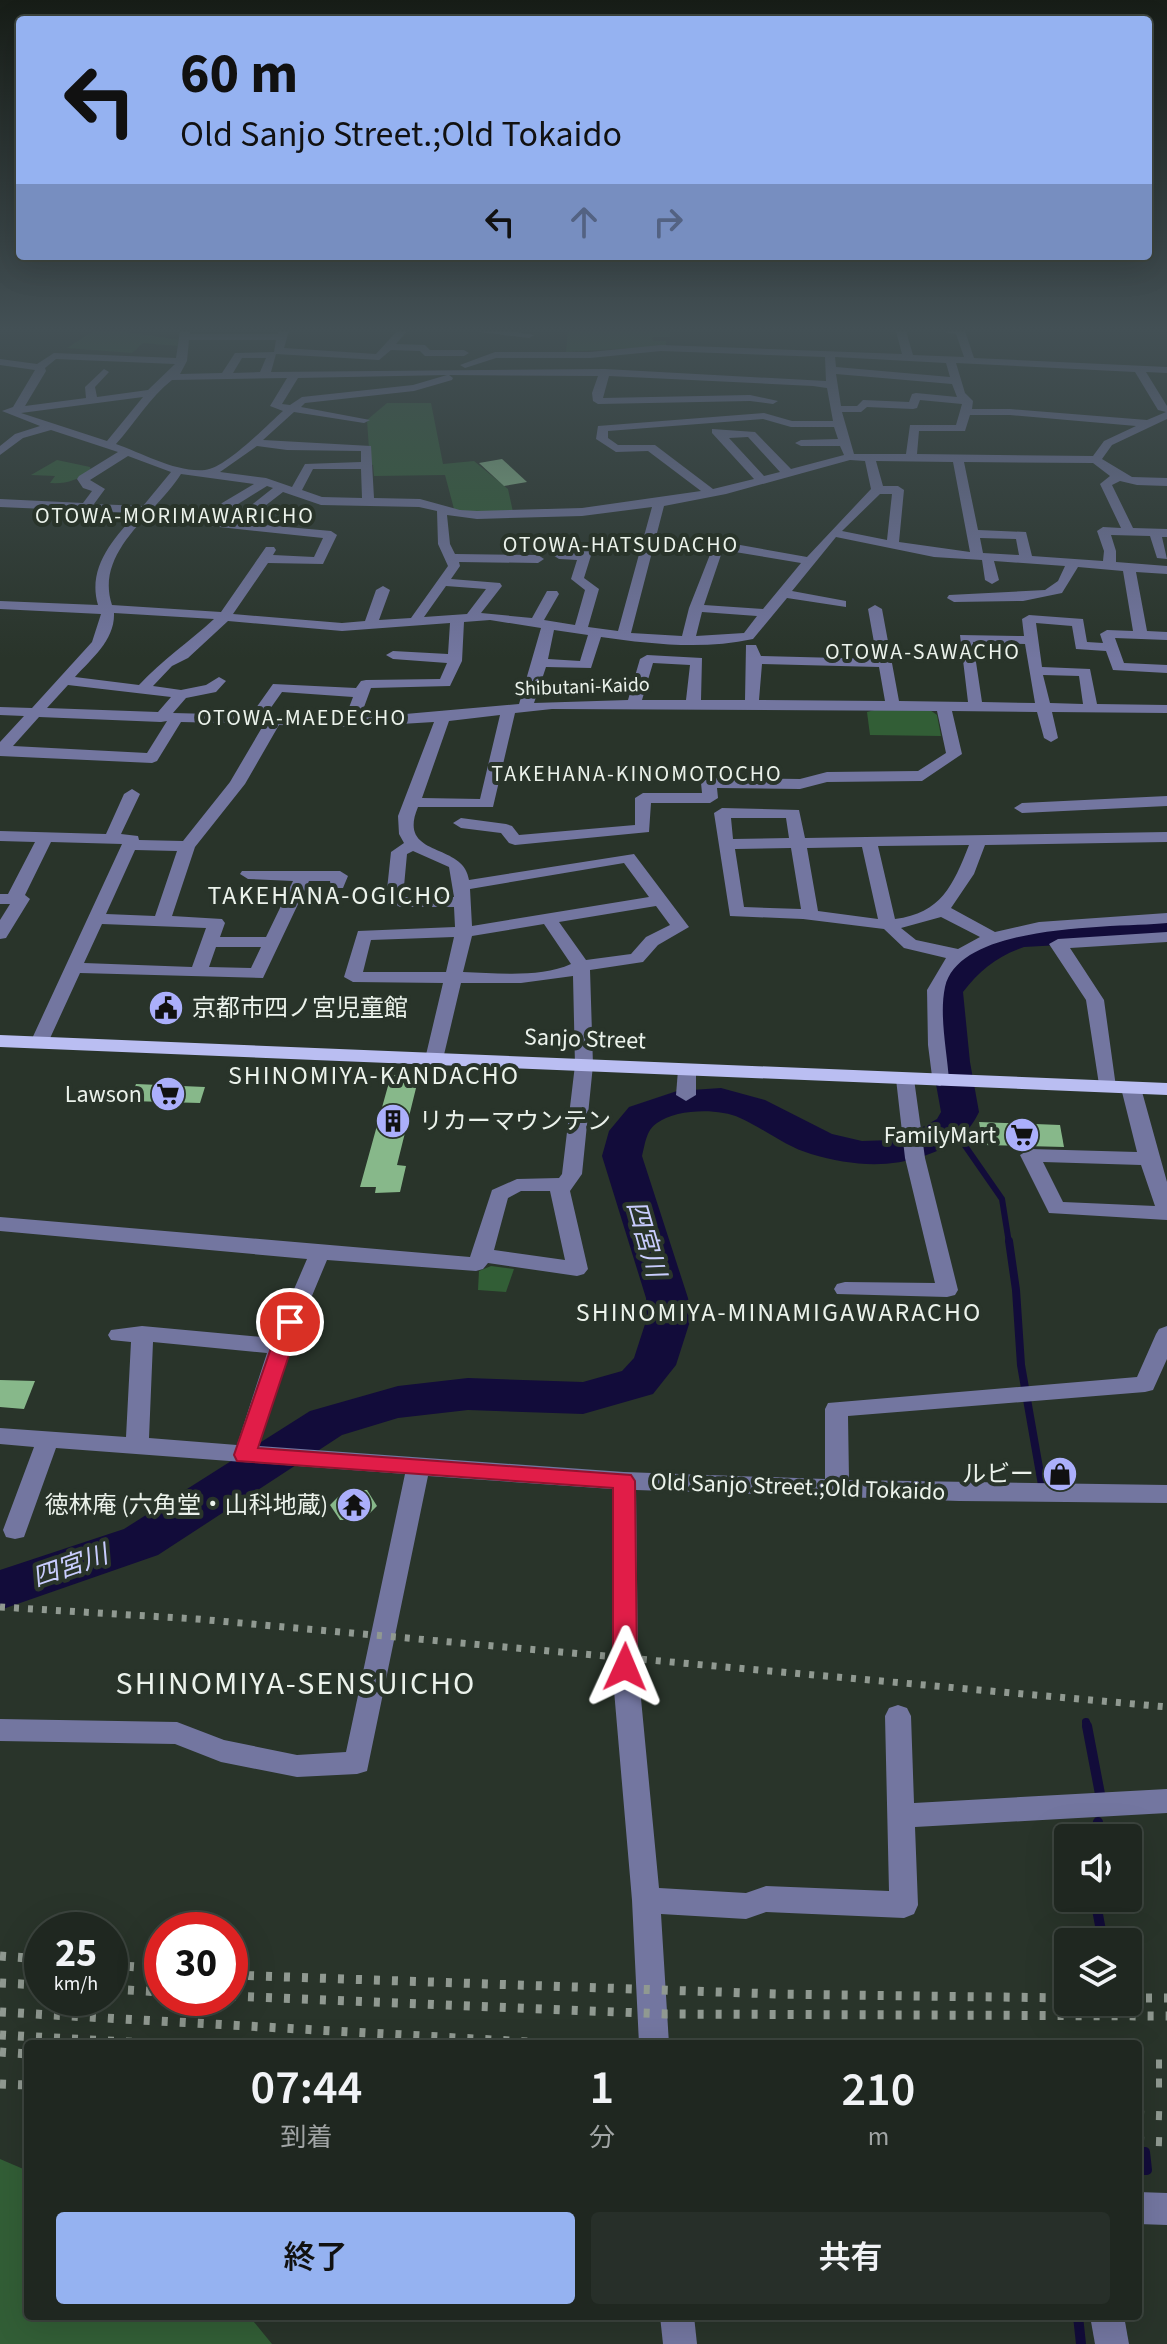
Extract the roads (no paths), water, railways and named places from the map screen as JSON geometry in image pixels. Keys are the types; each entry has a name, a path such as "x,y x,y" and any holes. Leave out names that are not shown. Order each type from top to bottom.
{"main road":[{"name":"Sanjo Street","path":"0,1041 1167,1089"}],"street":[{"path":"95,440 178,470 266,482 321,501 420,503 477,515 582,512 659,503 762,481 850,457 1096,460 1116,478 1133,482 1167,482"},
{"path":"109,445 113,440"},
{"path":"368,440 368,503"},
{"path":"604,440 616,449 651,447 716,492 721,509"},
{"path":"725,440 762,481"},
{"path":"757,440 787,472"},
{"path":"911,459 913,440"},
{"path":"1096,460 1113,440"},
{"path":"206,476 237,457 254,442 287,447 367,448"},
{"path":"801,443 844,442 850,457"},
{"path":"86,507 99,489 87,485 83,479 128,451"},
{"path":"869,457 877,490"},
{"path":"958,460 971,534 992,580"},
{"path":"232,526 289,490 309,466 367,465"},
{"path":"1,748 108,629 108,609 101,597 102,575 125,534 171,484 178,470"},
{"path":"1116,478 1106,484 1129,532"},
{"path":"265,559 318,561 331,535 214,523 226,506 266,482"},
{"path":"0,605 194,612 324,626 464,618 543,622 623,637 688,641 748,636 833,533 877,490 898,490 893,544"},
{"path":"0,503 147,510"},
{"path":"623,637 659,503"},
{"path":"418,621 417,615 452,572 452,558 444,544 441,514 445,510"},
{"path":"1109,565 1110,551 1103,531 1161,533 1161,555 1167,555"},
{"path":"142,690 167,663 183,655 224,617 265,559 279,532"},
{"path":"833,533 934,553 1167,570"},
{"path":"971,534 1022,535 1026,559"},
{"path":"688,641 717,550 729,547 809,561"},
{"path":"559,555 586,552 577,579 592,589 580,630"},
{"path":"452,558 538,559"},
{"path":"954,598 1013,598 1049,594 1067,580 1073,563"},
{"path":"1129,567 1141,635"},
{"path":"351,723 366,684 412,703 445,683 455,659 464,618 495,586 444,582"},
{"path":"370,625 383,590"},
{"path":"782,593 841,604"},
{"path":"525,709 540,663 543,622 552,594"},
{"path":"696,608 765,613"},
{"path":"875,609 893,706"},
{"path":"1051,738 1035,671 1029,619 1078,622 1081,646 1111,647"},
{"path":"540,663 586,665 595,633"},
{"path":"1167,636 1107,634 1118,667 1167,669"},
{"path":"748,636 755,660 752,704"},
{"path":"976,708 965,638 1030,640"},
{"path":"393,655 455,659"},
{"path":"634,704 647,659 697,661 693,704"},
{"path":"755,660 885,663"},
{"path":"1035,671 1085,672 1091,709"},
{"path":"64,680 181,694 211,689 219,681"},
{"path":"254,721 278,687 361,693"},
{"path":"1,748 152,758 181,694"},
{"name":"Shibutani-Kaido","path":"0,711 351,723 412,703 443,717 552,705 634,704 1167,709"},
{"path":"461,823 506,829 515,840 571,838 607,830 643,829 643,798 710,798 709,783 800,784 827,777 922,776 954,754 944,707"},
{"path":"413,802 487,804 508,711"},
{"path":"434,1059 464,932 463,894 460,871 455,864 413,845 407,834 406,816 443,717"},
{"path":"162,920 187,846 237,784 273,722"},
{"path":"111,839 132,794"},
{"path":"1022,808 1167,801"},
{"path":"810,915 793,813 722,813 736,912 810,915 887,926 920,921 941,910 966,874 978,842"},
{"path":"0,836 132,839 39,1043"},
{"path":"7,899 45,837"},
{"path":"726,844 1167,837"},
{"path":"869,842 887,926 902,941 931,952 957,954"},
{"path":"130,845 187,846"},
{"path":"413,845 399,852 394,899 400,902 463,894 628,857 661,900 680,927 652,941 637,958 581,966 566,973 521,978 353,977 364,935 464,932 661,900"},
{"path":"248,874 340,876 337,884"},
{"path":"75,968 257,974 303,876"},
{"path":"0,934 22,899 7,899"},
{"path":"941,910 990,936"},
{"path":"482,1255 577,1269 560,1191 572,1174 584,1065 581,966 548,918"},
{"path":"941,1080 936,985 957,954 990,936 1019,930 1167,918"},
{"path":"96,919 216,923 199,972"},
{"path":"1107,1087 1095,1000 1058,944 1167,937"},
{"path":"209,942 273,942"},
{"path":"686,1095 687,1070"},
{"path":"845,1289 947,1290 914,1148 905,1079"},
{"path":"1131,1088 1149,1159 1167,1212 1056,1208 1030,1155 1149,1159"},
{"path":"0,1224 476,1264 482,1255 499,1195 517,1185 564,1184"},
{"path":"0,1436 251,1456 280,1346 320,1253"},
{"path":"119,1335 142,1334 280,1346"},
{"path":"137,1445 142,1334"},
{"path":"837,1488 836,1409 1145,1384 1167,1334"},
{"path":"15,1530 48,1439"},
{"name":"Old Sanjo Street.;Old Tokaido","path":"251,1456 624,1481 1167,1494"},
{"path":"0,1730 177,1733 221,1751 297,1766 357,1763 418,1468"},
{"path":"624,1481 625,1667 646,1900 654,2040"},
{"path":"646,1900 746,1906 766,1899 904,1905 898,1716"},
{"path":"901,1816 1167,1801"},
{"path":"1142,2208 1167,2209"},
{"path":"677,2320 680,2344"},
{"path":"1108,2320 1112,2344"}],"waterway":[{"name":"四宮川","path":"0,1590 141,1542 326,1423 398,1402 468,1394 583,1398 637,1383 654,1365 669,1318 667,1298 622,1156 629,1131 643,1115 677,1103 721,1100 751,1108 820,1144 862,1153 897,1152 926,1142 952,1127 960,1112 951,1062 945,991 970,961 995,946 1042,934 1167,929"},
{"path":"952,1127 1002,1199 1009,1243"},
{"path":"1009,1241 1021,1365 1042,1485"},
{"path":"1086,1722 1087,1728"},
{"path":"1087,1726 1100,1794"},
{"path":"1098,1912 1100,1928"},
{"path":"1142,2170 1147,2170 1145,2152"},
{"path":"1078,2320 1081,2344"}],"railway":[{"path":"0,1607 197,1619 1167,1707"},
{"path":"0,1956 24,1958"},
{"path":"128,1966 144,1968"},
{"path":"248,1976 776,1994 1054,1998"},
{"path":"0,1983 24,1984"},
{"path":"128,1990 144,1991"},
{"path":"248,1997 665,2014 1167,2016"},
{"path":"1142,1998 1167,1998"},
{"path":"0,2012 493,2040"},
{"path":"0,2035 89,2040"},
{"path":"0,2052 24,2054"},
{"path":"1142,2064 1167,2064"},
{"path":"1142,2083 1167,2083"},
{"path":"0,2084 24,2085"},
{"path":"1142,2115 1167,2116"},
{"path":"1142,2141 1167,2142"}],"place":[{"name":"京都市四ノ宮児童館","path":"166,1008"},
{"name":"Lawson","path":"168,1094"},
{"name":"リカーマウンテン","path":"393,1121"},
{"name":"FamilyMart","path":"1022,1135"},
{"name":"ルビー","path":"1060,1474"},
{"name":"徳林庵 (六角堂・山科地蔵)","path":"354,1505"}],"district":[{"name":"OTOWA-MORIMAWARICHO","path":"175,516"},
{"name":"OTOWA-HATSUDACHO","path":"621,545"},
{"name":"OTOWA-SAWACHO","path":"923,652"},
{"name":"OTOWA-MAEDECHO","path":"302,718"},
{"name":"TAKEHANA-KINOMOTOCHO","path":"637,774"},
{"name":"TAKEHANA-OGICHO","path":"330,895"},
{"name":"SHINOMIYA-KANDACHO","path":"374,1075"},
{"name":"SHINOMIYA-MINAMIGAWARACHO","path":"779,1312"},
{"name":"SHINOMIYA-SENSUICHO","path":"296,1684"}]}
